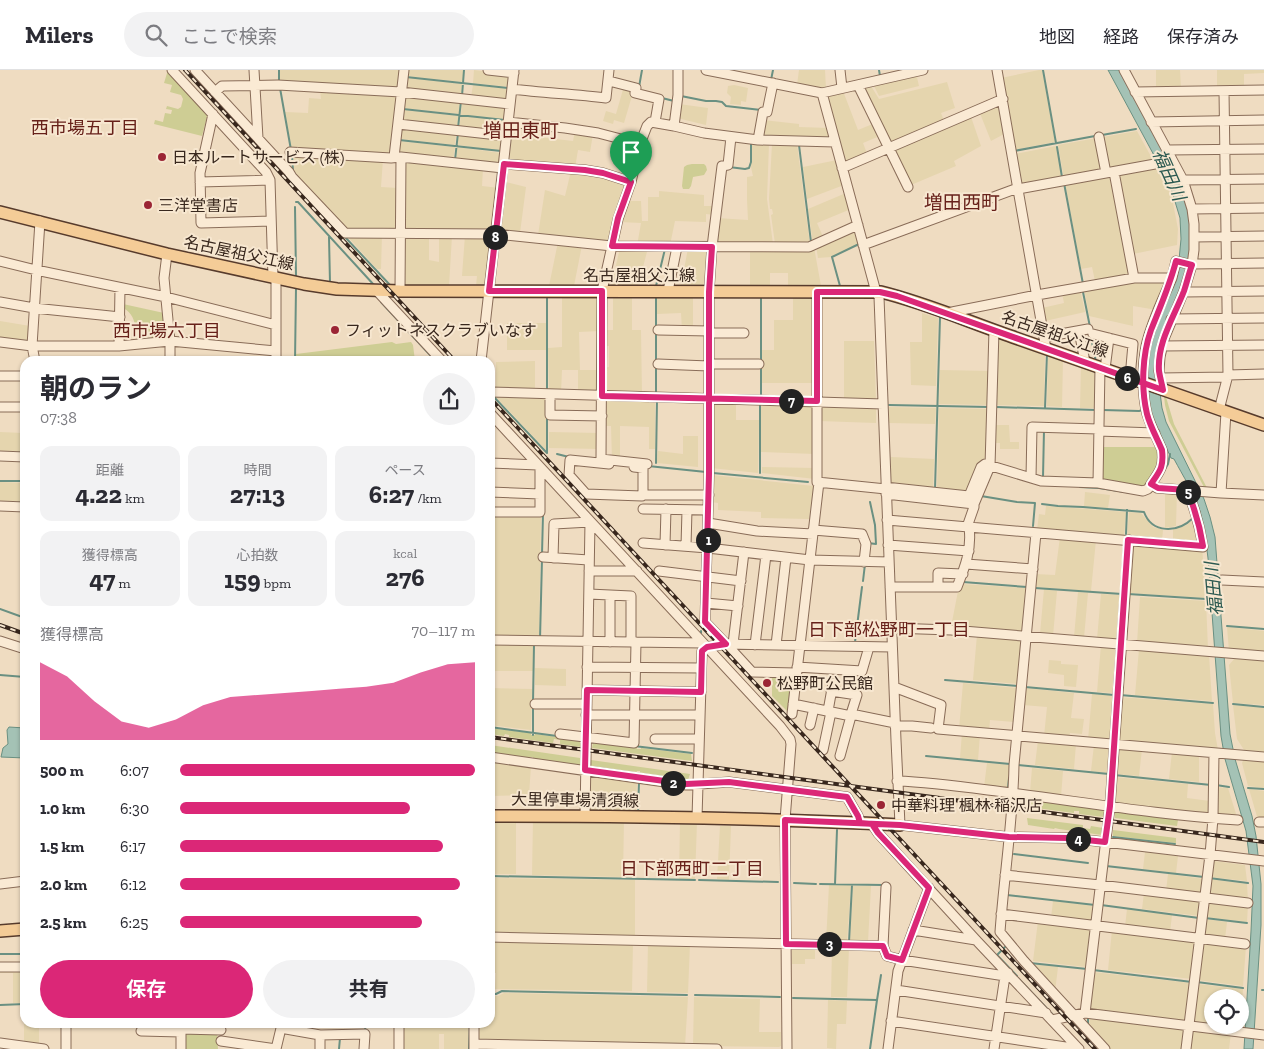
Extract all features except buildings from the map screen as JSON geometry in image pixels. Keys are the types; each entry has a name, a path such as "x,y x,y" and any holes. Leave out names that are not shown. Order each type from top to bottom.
{"main road":[{"name":"名古屋祖父江線","path":"0,212 167,254 275,278 337,289 377,291 876,292 897,296 994,330 1045,343 1085,362 1264,425"},
{"name":"大里停車場清須線","path":"495,816 698,818 900,825"},
{"path":"0,932 20,930"}],"street":[{"path":"172,70 266,172 270,180 275,278 276,356"},
{"path":"195,70 345,233 496,234 612,246 809,247 858,225"},
{"path":"254,70 258,138"},
{"path":"400,291 398,124 404,70"},
{"path":"482,356 514,72 488,70"},
{"path":"512,89 547,94 572,94 606,98 609,70"},
{"path":"674,126 678,95 678,70"},
{"path":"706,70 735,72 773,83 822,93 923,70"},
{"path":"840,70 842,88"},
{"path":"997,70 1045,343 1087,331 1133,344 1130,378"},
{"path":"1124,70 1183,180 1192,209 1194,237 1191,265 1184,292 1171,319 1162,346 1159,371 1162,390"},
{"path":"609,81 636,88 635,93 659,99 654,122"},
{"path":"758,140 763,112 767,112 773,83"},
{"path":"215,92 222,86 278,85 401,92 510,104"},
{"path":"858,85 908,188"},
{"path":"1135,92 1264,90"},
{"path":"1221,493 1222,411 1227,376 1224,91"},
{"path":"822,93 876,292 879,297 888,562 900,825 1009,837 1068,838 1263,861"},
{"path":"842,168 1002,99"},
{"path":"213,114 200,173 201,223 271,221"},
{"path":"1151,122 1264,120"},
{"path":"508,122 598,133 640,144"},
{"path":"647,464 601,459 602,291 618,218 631,182 640,144 647,126 654,122 731,138 835,142"},
{"path":"398,124 507,136"},
{"path":"1099,137 1110,173 1134,278"},
{"path":"730,644 705,622 709,495 709,292 712,247 722,166 728,165 731,138"},
{"path":"1167,150 1264,149"},
{"path":"290,152 398,157 594,171 631,182"},
{"path":"863,245 1018,189 1155,164"},
{"path":"1183,180 1264,179"},
{"path":"200,182 270,180"},
{"path":"1192,209 1264,208"},
{"path":"34,356 32,346 40,221"},
{"path":"1194,237 1264,236"},
{"path":"668,291 677,247"},
{"path":"167,254 164,278 170,356"},
{"path":"0,261 166,297 276,325"},
{"path":"1154,486 1163,463 1162,450 1148,415 1143,390 1146,346 1172,278 1176,261 1191,265 1264,264"},
{"path":"946,313 1134,278 1172,278"},
{"path":"119,346 120,288"},
{"path":"377,291 437,356"},
{"path":"1184,292 1264,291"},
{"path":"817,292 817,482 886,490 974,504"},
{"path":"0,302 34,308 120,317"},
{"path":"1171,319 1264,318"},
{"path":"658,330 744,333"},
{"path":"890,587 957,587 969,550 970,538 968,527 974,504 989,468 994,330"},
{"path":"1085,362 1087,331"},
{"path":"1098,483 1098,430 1102,368 1109,338"},
{"path":"0,342 32,346 119,346 170,341 276,350"},
{"path":"1162,346 1264,345"},
{"path":"658,364 759,364"},
{"path":"1161,378 1264,374"},
{"path":"0,376 20,376"},
{"path":"495,392 883,404"},
{"path":"550,398 550,415 602,416"},
{"path":"0,407 20,407"},
{"path":"495,418 790,739 785,820 787,1049"},
{"path":"1031,478 1032,427 1155,433"},
{"path":"0,456 20,457"},
{"path":"643,494 643,468 570,460 569,475 586,494 642,496 643,494 709,495"},
{"path":"495,464 539,466"},
{"path":"886,490 968,496 981,467 985,464 989,468 1041,481 1098,483 1143,491 1154,486 1221,493 1264,495"},
{"path":"495,512 540,512 539,466"},
{"path":"792,714 820,482"},
{"path":"887,520 1203,546 1200,527 1188,490"},
{"path":"495,492 540,494"},
{"path":"0,506 20,507"},
{"path":"643,509 708,510"},
{"path":"665,544 666,510"},
{"path":"686,546 687,510"},
{"path":"553,558 554,524 590,522"},
{"path":"584,816 590,522"},
{"path":"708,523 757,531 862,534 866,544 864,562"},
{"path":"1036,532 1000,932 1105,1049"},
{"path":"1085,1013 1110,806 1128,540"},
{"path":"643,543 708,548 810,560 888,562"},
{"path":"888,544 969,550"},
{"path":"744,552 738,606 729,647 752,672 797,670 862,671 869,647"},
{"path":"755,645 766,555"},
{"path":"543,557 589,560"},
{"path":"776,645 786,558"},
{"path":"966,564 1033,569"},
{"path":"589,571 637,572"},
{"path":"659,571 740,581"},
{"path":"938,587 938,573 962,574"},
{"path":"1222,580 1264,582"},
{"path":"560,734 634,743 635,667 631,596 589,594"},
{"path":"610,595 610,642"},
{"path":"706,603 738,606"},
{"path":"891,628 950,630 1264,656"},
{"path":"495,640 892,647"},
{"path":"0,641 20,647"},
{"path":"698,818 701,668 702,651 705,645"},
{"path":"587,667 701,668"},
{"path":"824,750 832,687 857,695 840,756"},
{"path":"894,687 941,705 938,729 1264,757"},
{"path":"587,690 701,692"},
{"path":"535,704 587,704"},
{"path":"793,704 895,725 931,728"},
{"path":"810,725 814,708"},
{"path":"586,714 700,715"},
{"path":"656,739 699,739"},
{"path":"1186,1049 1210,855 1217,754"},
{"path":"495,758 686,784 729,782 847,797 860,823"},
{"path":"898,781 919,781 1180,816 1238,820"},
{"path":"872,824 878,833 1006,974 1079,1049"},
{"path":"1005,875 1248,903"},
{"path":"0,884 20,882"},
{"path":"886,887 883,946 887,956 902,960 1006,974"},
{"path":"888,1049 898,970 929,888"},
{"path":"1001,914 1245,944"},
{"path":"913,930 976,940"},
{"path":"495,937 883,946"},
{"path":"0,967 20,967"},
{"path":"994,1049 1006,974"},
{"path":"896,990 1001,1005 1049,1017 1074,1016 1085,1013 1261,1034"},
{"path":"891,1021 1079,1049"},
{"path":"66,1028 66,1049"},
{"path":"141,1031 181,1028 181,1049"},
{"path":"221,1028 221,1045 276,1049 284,1028"},
{"path":"286,1028 320,1035 365,1034 364,1049"},
{"path":"398,1049 399,1028"},
{"path":"474,1028 474,1046 718,1049"},
{"path":"320,1035 320,1049"},
{"path":"0,1043 44,1049"}],"shaded area":[{"path":"168,70 208,113 202,136 154,124 155,120 163,122 165,113 171,114 172,110 166,109 167,106 178,109 181,107 183,99 181,95 170,92 172,85 164,83"},
{"path":"280,70 402,70 400,88 280,83"},
{"path":"405,70 464,70 462,82 405,76"},
{"path":"474,70 511,75 510,87 473,83"},
{"path":"799,70 825,70 826,89 797,85"},
{"path":"1042,70 1055,142 1014,150 1001,78"},
{"path":"1156,70 1180,70 1181,89 1156,89"},
{"path":"1217,70 1264,70 1264,73 1244,74 1244,88 1217,88"},
{"path":"916,73 919,86 879,96 874,86"},
{"path":"405,77 462,84 461,96 403,89"},
{"path":"947,82 955,108 941,113 945,123 891,146 862,88 871,86 879,99"},
{"path":"473,85 510,89 508,102 471,97"},
{"path":"734,85 748,88 746,102 741,101 741,105 730,104 731,97 727,93 728,86"},
{"path":"624,86 634,89 624,123 614,120 613,124 603,121 606,111 616,114"},
{"path":"320,89 398,93 392,156 292,151 285,112 308,113 309,98 321,99"},
{"path":"843,91 858,130 875,123 882,135 863,143 868,156 844,166 825,98 828,94"},
{"path":"403,94 460,100 459,114 401,108"},
{"path":"462,101 506,107 505,119 461,115"},
{"path":"1000,102 1006,133 991,141 979,111"},
{"path":"679,104 708,108 706,125 677,118"},
{"path":"401,109 459,116 457,128 400,122"},
{"path":"970,114 981,146 954,161 956,166 911,185 893,148"},
{"path":"461,116 505,121 503,134 459,128"},
{"path":"763,120 799,124 799,127 829,128 832,140 760,139"},
{"path":"399,126 456,133 455,145 398,139"},
{"path":"575,131 593,134 590,152 578,150 575,168 509,162 512,134 573,141"},
{"path":"1137,131 1154,162 1109,170 1103,137"},
{"path":"459,133 503,138 501,151 457,145"},
{"path":"1097,138 1104,172 1064,179 1058,145"},
{"path":"398,141 455,147 453,161 399,155"},
{"path":"752,143 769,144 767,199 773,244 714,246 717,218 748,220 747,177 753,176 751,167"},
{"path":"772,144 797,144 810,245 775,244 771,215 773,214 772,209 770,209 769,199"},
{"path":"1056,146 1062,179 1021,187 1015,154"},
{"path":"457,147 501,153 500,166 456,161"},
{"path":"293,154 383,159 381,187 398,188 398,230 343,230 294,176"},
{"path":"404,159 483,168 482,186 499,188 494,230 403,230"},
{"path":"837,160 844,185 807,199 803,167"},
{"path":"692,164 704,164 707,170 704,175 693,177 689,189 683,189 684,167"},
{"path":"1156,166 1172,198 1178,229 1177,245 1133,254 1118,173"},
{"path":"571,171 628,182 610,244 538,235 545,190 565,196"},
{"path":"1113,174 1131,275 1095,281 1092,267 1081,269 1065,183"},
{"path":"506,182 526,187 520,233 500,230"},
{"path":"659,191 704,195 704,206 715,206 714,215 706,214 706,222 675,221 670,245 637,246 641,223 620,222 626,201 641,201 642,221 648,221 648,197 659,197"},
{"path":"846,193 851,209 817,223 824,239 813,244 808,209"},
{"path":"856,228 860,243 831,257 818,258 816,246"},
{"path":"346,235 382,235 381,269 377,269"},
{"path":"465,235 492,236 487,284 484,287 476,286 477,276 462,276"},
{"path":"429,236 429,260 439,262 439,236 452,236 449,286 403,286 403,237"},
{"path":"558,242 582,245 574,286 549,286"},
{"path":"814,247 821,286 788,286 788,273 770,273 770,286 750,286 750,249"},
{"path":"620,248 648,248 638,286 611,286"},
{"path":"688,248 708,248 707,286 681,286"},
{"path":"1131,280 1169,280 1157,310 1133,306 1133,326 1089,316 1084,289"},
{"path":"1080,289 1085,312 1045,321 1042,308 1064,303 1062,293"},
{"path":"793,295 814,295 815,383 762,383 762,350 774,350 774,320 793,320"},
{"path":"562,296 600,296 600,331 579,332 580,370 598,370 598,394 578,393 578,370 562,370 561,393 549,392 548,348 562,347"},
{"path":"613,296 632,296 632,330 641,330 642,395 606,394 603,368 609,367 609,346 603,346 603,330 613,330"},
{"path":"657,296 693,296 693,330 682,330 681,313 657,314"},
{"path":"123,304 164,313 167,336 165,338 153,339 148,331 136,331 132,317 123,308"},
{"path":"922,313 938,318 936,386 911,385 910,342 922,342"},
{"path":"0,321 30,326 29,340 27,342 0,338"},
{"path":"507,323 546,323 546,350 507,350"},
{"path":"995,335 1045,352 1044,406 994,405"},
{"path":"844,341 874,341 876,401 844,401"},
{"path":"392,342 396,344 411,342 414,356 296,356 296,354"},
{"path":"1048,355 1063,360 1062,407 1047,406"},
{"path":"535,361 535,392 496,391 496,362"},
{"path":"1081,365 1097,370 1096,408 1080,408"},
{"path":"940,370 991,371 990,405 939,404"},
{"path":"495,396 546,397 546,450"},
{"path":"1164,396 1166,397 1174,424 1207,488 1205,489 1169,421"},
{"path":"603,399 649,400 649,403 655,403 655,449 649,449 649,427 620,426 620,460 612,460 611,426 603,426"},
{"path":"711,403 736,403 736,420 759,420 758,473 711,468"},
{"path":"761,404 815,405 815,454 761,452"},
{"path":"819,405 876,406 876,423 819,421"},
{"path":"889,407 936,408 935,424 889,423"},
{"path":"939,408 990,409 988,462 968,492 937,490"},
{"path":"993,425 1009,425 1010,442 1019,442 1019,449 1000,449 1000,443 993,443"},
{"path":"0,432 20,433 20,454 0,454"},
{"path":"549,432 599,433 599,449 549,448"},
{"path":"683,436 698,436 698,467 657,463 658,451 683,454"},
{"path":"1100,447 1158,447 1161,461 1146,487 1100,481"},
{"path":"891,457 934,459 933,490 891,485"},
{"path":"762,467 815,468 815,479 762,473"},
{"path":"712,475 814,486 809,519 761,518 761,512 718,510 718,503 711,502"},
{"path":"0,482 20,483 20,504 0,503"},
{"path":"1165,490 1177,491 1176,526 1165,528"},
{"path":"1085,492 1110,495 1108,508 1084,506"},
{"path":"1046,506 1126,512 1124,538 1037,530 1039,514 1045,515"},
{"path":"1129,512 1141,513 1153,527 1163,530 1162,541 1127,538"},
{"path":"495,514 541,515 539,639 495,638"},
{"path":"1195,517 1200,543 1173,541 1173,529 1187,525"},
{"path":"1060,537 1096,540 1091,591 1034,587 1035,574 1055,575"},
{"path":"1133,543 1202,549 1206,598 1128,593 1130,546"},
{"path":"962,584 1027,588 1023,631 1021,633 951,627 959,586"},
{"path":"1044,589 1057,591 1053,636 1040,634"},
{"path":"1078,592 1088,593 1084,638 1074,637"},
{"path":"1101,594 1120,595 1116,641 1097,639"},
{"path":"1140,597 1206,601 1208,649 1137,643"},
{"path":"1227,627 1264,631 1264,654 1229,651"},
{"path":"977,635 1022,639 1018,684 973,680"},
{"path":"495,644 533,644 533,671 495,671"},
{"path":"1101,645 1116,646 1112,693 1097,692"},
{"path":"1139,649 1209,655 1212,701 1135,695"},
{"path":"1235,658 1264,659 1264,705 1233,703 1229,665"},
{"path":"1049,660 1061,661 1061,664 1078,665 1076,687 1064,686 1064,675 1048,673"},
{"path":"535,668 566,669 566,686 535,685"},
{"path":"772,675 793,675 789,713 772,696"},
{"path":"963,683 1017,688 1014,722 990,720 989,732 959,729"},
{"path":"495,688 532,689 531,730 495,726"},
{"path":"1025,688 1074,693 1071,718 1084,719 1082,734 1070,733 1069,739 1044,736 1047,707 1023,705"},
{"path":"1092,694 1113,695 1110,739 1106,741 1088,740"},
{"path":"1119,697 1213,704 1218,750 1121,742 1116,738"},
{"path":"1233,705 1264,708 1264,755 1246,753 1237,739"},
{"path":"495,729 531,733 531,735 580,740 581,747 560,744 560,740 554,739 553,743 509,737 509,735 505,734 504,736 495,735"},
{"path":"962,733 980,735 978,760 960,758"},
{"path":"1038,740 1076,744 1074,769 1035,765"},
{"path":"593,742 637,747 637,749 691,754 692,761 592,748"},
{"path":"1094,745 1107,746 1109,749 1107,773 1091,771"},
{"path":"495,746 580,758 580,765 533,759 533,757 495,753"},
{"path":"1119,747 1142,749 1139,776 1113,774"},
{"path":"1172,752 1199,754 1199,782 1169,779"},
{"path":"1244,758 1264,759 1264,788 1248,786 1242,763"},
{"path":"591,760 690,774 688,780 640,773 640,771 636,773 590,766"},
{"path":"495,761 531,766 529,795 495,796"},
{"path":"987,763 1010,765 1008,788 984,787"},
{"path":"1032,768 1063,771 1061,797 1030,792"},
{"path":"588,775 637,781 636,809 634,812 587,811"},
{"path":"1114,777 1188,784 1187,798 1210,801 1210,813 1208,815 1115,804 1112,801"},
{"path":"1216,787 1228,788 1237,817 1219,817 1215,813"},
{"path":"1249,789 1264,791 1264,820 1258,820"},
{"path":"1031,799 1105,809 1104,817 1079,814 1079,811 1074,811 1074,813 1028,807"},
{"path":"1115,811 1178,820 1177,826 1115,818"},
{"path":"1027,818 1083,825 1083,828 1090,829 1091,826 1103,828 1102,835 1028,825"},
{"path":"495,819 516,820 516,874 495,874"},
{"path":"533,819 624,820 623,877 532,875"},
{"path":"680,822 697,822 695,879 679,879"},
{"path":"720,826 731,826 729,880 717,879"},
{"path":"1113,830 1176,838 1176,843 1113,836"},
{"path":"1145,852 1178,856 1176,873 1143,869"},
{"path":"1214,861 1245,865 1247,881 1209,877 1211,863"},
{"path":"1168,874 1204,879 1202,893 1199,895 1166,891"},
{"path":"495,878 635,880 635,938 495,935"},
{"path":"1209,879 1247,884 1248,901 1210,897"},
{"path":"829,885 851,885 847,942 826,942"},
{"path":"853,886 871,886 868,942 850,942"},
{"path":"1144,893 1198,900 1201,903 1200,916 1142,909"},
{"path":"1053,901 1094,906 1092,921 1051,918"},
{"path":"1209,901 1248,905 1247,922 1205,917 1206,904"},
{"path":"1127,909 1172,915 1170,932 1125,927"},
{"path":"1205,919 1227,922 1225,939 1207,936 1203,932"},
{"path":"1038,921 1091,927 1086,967 1033,961"},
{"path":"1112,930 1194,940 1196,943 1192,979 1108,970"},
{"path":"495,940 633,943 632,991 495,989"},
{"path":"1205,941 1246,946 1243,986 1197,980 1201,944"},
{"path":"648,943 690,944 688,993 647,992"},
{"path":"815,947 815,959 805,959 805,964 792,964 792,948"},
{"path":"832,948 849,948 847,997 831,997"},
{"path":"1030,964 1058,967 1055,992"},
{"path":"0,969 20,969 20,1003 13,1003 13,973 0,973"},
{"path":"1093,972 1191,983 1187,1020 1183,1022 1091,1011 1088,1008"},
{"path":"1197,984 1243,989 1204,989 1204,1025 1194,1024 1192,1020"},
{"path":"504,993 688,997 685,1046 479,1041 477,1040 477,1028 495,1028 495,996"},
{"path":"694,997 760,999 759,1032 781,1032 781,1046 693,1046"},
{"path":"828,1000 847,1001 846,1024 837,1024 836,1049 827,1048"},
{"path":"1090,1017 1184,1028 1186,1031 1183,1049 1107,1049 1106,1045 1089,1025"},
{"path":"24,1028 39,1028 39,1045 24,1043"},
{"path":"400,1028 468,1028 468,1049 444,1049 444,1034 439,1034 439,1049 400,1049"},
{"path":"1194,1029 1204,1030 1204,1034 1231,1034 1229,1049 1189,1049 1191,1032"},
{"path":"184,1032 217,1032 218,1049 184,1049"}],"water":[{"name":"福田川","path":"1108,70 1121,70 1182,185 1190,214 1190,256 1157,369 1162,408 1166,422 1204,499 1215,537 1230,734 1235,759 1252,816 1261,884 1261,925 1253,1049 1244,1049 1245,1034 1249,1034 1248,989 1253,886 1246,831 1225,759 1221,736 1205,534 1198,504 1174,459 1171,458 1152,416 1147,393 1148,346 1179,260 1180,218 1170,185"},
{"path":"9,727 20,728 20,758 1,757 3,748 8,744 7,730"}],"waterway":[{"path":"279,70 279,83"},
{"path":"462,96 464,70"},
{"path":"639,87 642,70"},
{"path":"771,80 773,70"},
{"path":"879,70 880,76"},
{"path":"1043,70 1056,143"},
{"path":"406,77 508,88"},
{"path":"280,88 291,150"},
{"path":"681,96 722,102 726,106 761,110"},
{"path":"662,98 674,101"},
{"path":"458,128 461,101"},
{"path":"403,109 505,120"},
{"path":"1102,135 1136,129"},
{"path":"455,160 458,133"},
{"path":"1014,151 1095,136"},
{"path":"399,140 501,151"},
{"path":"729,167 749,168 752,142"},
{"path":"799,145 811,242"},
{"path":"1057,147 1062,177"},
{"path":"292,155 293,171"},
{"path":"1064,183 1083,284"},
{"path":"296,202 374,285"},
{"path":"295,207 296,276"},
{"path":"344,236 390,285"},
{"path":"329,237 330,283"},
{"path":"840,286 832,257 859,244"},
{"path":"656,286 665,249"},
{"path":"295,356 296,288"},
{"path":"1083,292 1090,327"},
{"path":"547,296 547,391"},
{"path":"656,296 656,328"},
{"path":"761,297 761,362"},
{"path":"381,302 431,356"},
{"path":"935,489 940,317"},
{"path":"656,333 656,361"},
{"path":"1091,337 1096,362"},
{"path":"1045,408 1047,353"},
{"path":"656,366 656,393"},
{"path":"761,366 761,397"},
{"path":"495,398 547,453 547,415"},
{"path":"656,463 657,400"},
{"path":"760,403 760,473"},
{"path":"889,405 989,407"},
{"path":"996,407 1096,410"},
{"path":"1103,410 1143,410"},
{"path":"1043,477 1044,430"},
{"path":"557,454 569,457"},
{"path":"1164,471 1170,454"},
{"path":"648,466 706,472"},
{"path":"713,473 808,482"},
{"path":"0,481 20,481"},
{"path":"1080,487 1132,493"},
{"path":"981,496 1035,503 1033,526"},
{"path":"868,543 876,544 875,525 870,502"},
{"path":"1042,504 1144,512 1153,524 1159,528 1166,529 1180,526 1193,518"},
{"path":"1126,534 1127,510"},
{"path":"542,554 543,514"},
{"path":"540,639 542,559"},
{"path":"863,581 865,564"},
{"path":"963,582 1027,587"},
{"path":"855,642 862,587"},
{"path":"1035,588 1122,594"},
{"name":"福田川","path":"1128,594 1206,599"},
{"path":"0,609 20,616"},
{"path":"1227,626 1264,629"},
{"path":"533,702 534,645"},
{"path":"0,675 20,677"},
{"path":"945,680 1018,686"},
{"path":"1025,687 1114,695"},
{"path":"1120,695 1213,703"},
{"path":"1233,704 1264,707"},
{"path":"533,707 533,735"},
{"path":"495,728 557,736"},
{"path":"634,746 692,753"},
{"path":"926,756 1010,764"},
{"path":"1018,765 1109,774"},
{"path":"1114,775 1211,785"},
{"path":"654,776 686,780"},
{"path":"1008,788 1009,778"},
{"path":"638,812 639,782"},
{"path":"1216,785 1229,787"},
{"path":"1248,788 1264,789"},
{"path":"835,884 837,830"},
{"path":"1113,837 1175,844"},
{"path":"1014,854 1088,863"},
{"path":"1106,866 1204,877"},
{"path":"495,876 695,880"},
{"path":"1209,878 1248,883"},
{"path":"699,880 778,882"},
{"path":"794,883 816,884"},
{"path":"820,884 883,885"},
{"path":"849,942 852,885"},
{"path":"1007,895 1095,905"},
{"path":"1101,905 1199,918"},
{"path":"1205,918 1247,923"},
{"path":"1007,945 997,955 1017,976"},
{"path":"0,954 20,954"},
{"path":"1030,963 1087,969"},
{"path":"1093,970 1192,982"},
{"path":"793,998 877,1000 881,975"},
{"path":"1018,978 1054,1016"},
{"path":"1197,982 1243,988"},
{"path":"495,994 502,991 687,995"},
{"path":"695,995 780,997"},
{"path":"870,1049 877,1000"},
{"path":"0,1005 20,1004"},
{"path":"1088,1019 1088,1024"},
{"path":"469,1049 470,1028"},
{"path":"339,1049 340,1038"}],"railway":[{"path":"185,70 450,356"},
{"path":"495,403 1095,1049"},
{"path":"0,625 20,632"},
{"path":"495,738 1264,842"}],"place":[{"name":"日本ルートサービス (株)","path":"162,157"},
{"name":"三洋堂書店","path":"148,205"},
{"name":"フィットネスクラブいなす","path":"335,330"},
{"name":"松野町公民館","path":"767,683"},
{"name":"中華料理 楓林 稲沢店","path":"881,805"}],"district":[{"name":"西市場五丁目","path":"85,128"},
{"name":"増田東町","path":"521,130"},
{"name":"増田西町","path":"962,202"},
{"name":"西市場六丁目","path":"167,331"},
{"name":"日下部松野町一丁目","path":"889,630"},
{"name":"日下部西町二丁目","path":"692,869"}],"route":[{"path":"631,182 603,173 585,170 504,164 489,291 602,291 602,396 709,399 817,401 817,292 880,292 897,296 1100,367 1143,384 1163,390 1159,371 1162,346 1171,319 1184,292 1192,265 1176,261 1172,278 1146,346 1143,384 1143,390 1148,415 1163,456 1160,470 1151,484 1158,488 1187,490 1200,527 1203,546 1128,540 1110,806 1105,842 1068,838 1009,837 900,825 872,824 846,822 785,820 786,944 883,946 887,956 902,960 929,888 878,833 872,824 860,823 847,797 729,782 686,784 585,770 587,690 701,692 702,651 707,647 726,644 705,622 709,474 709,399 709,292 712,247 612,246 618,218 631,182"}]}
